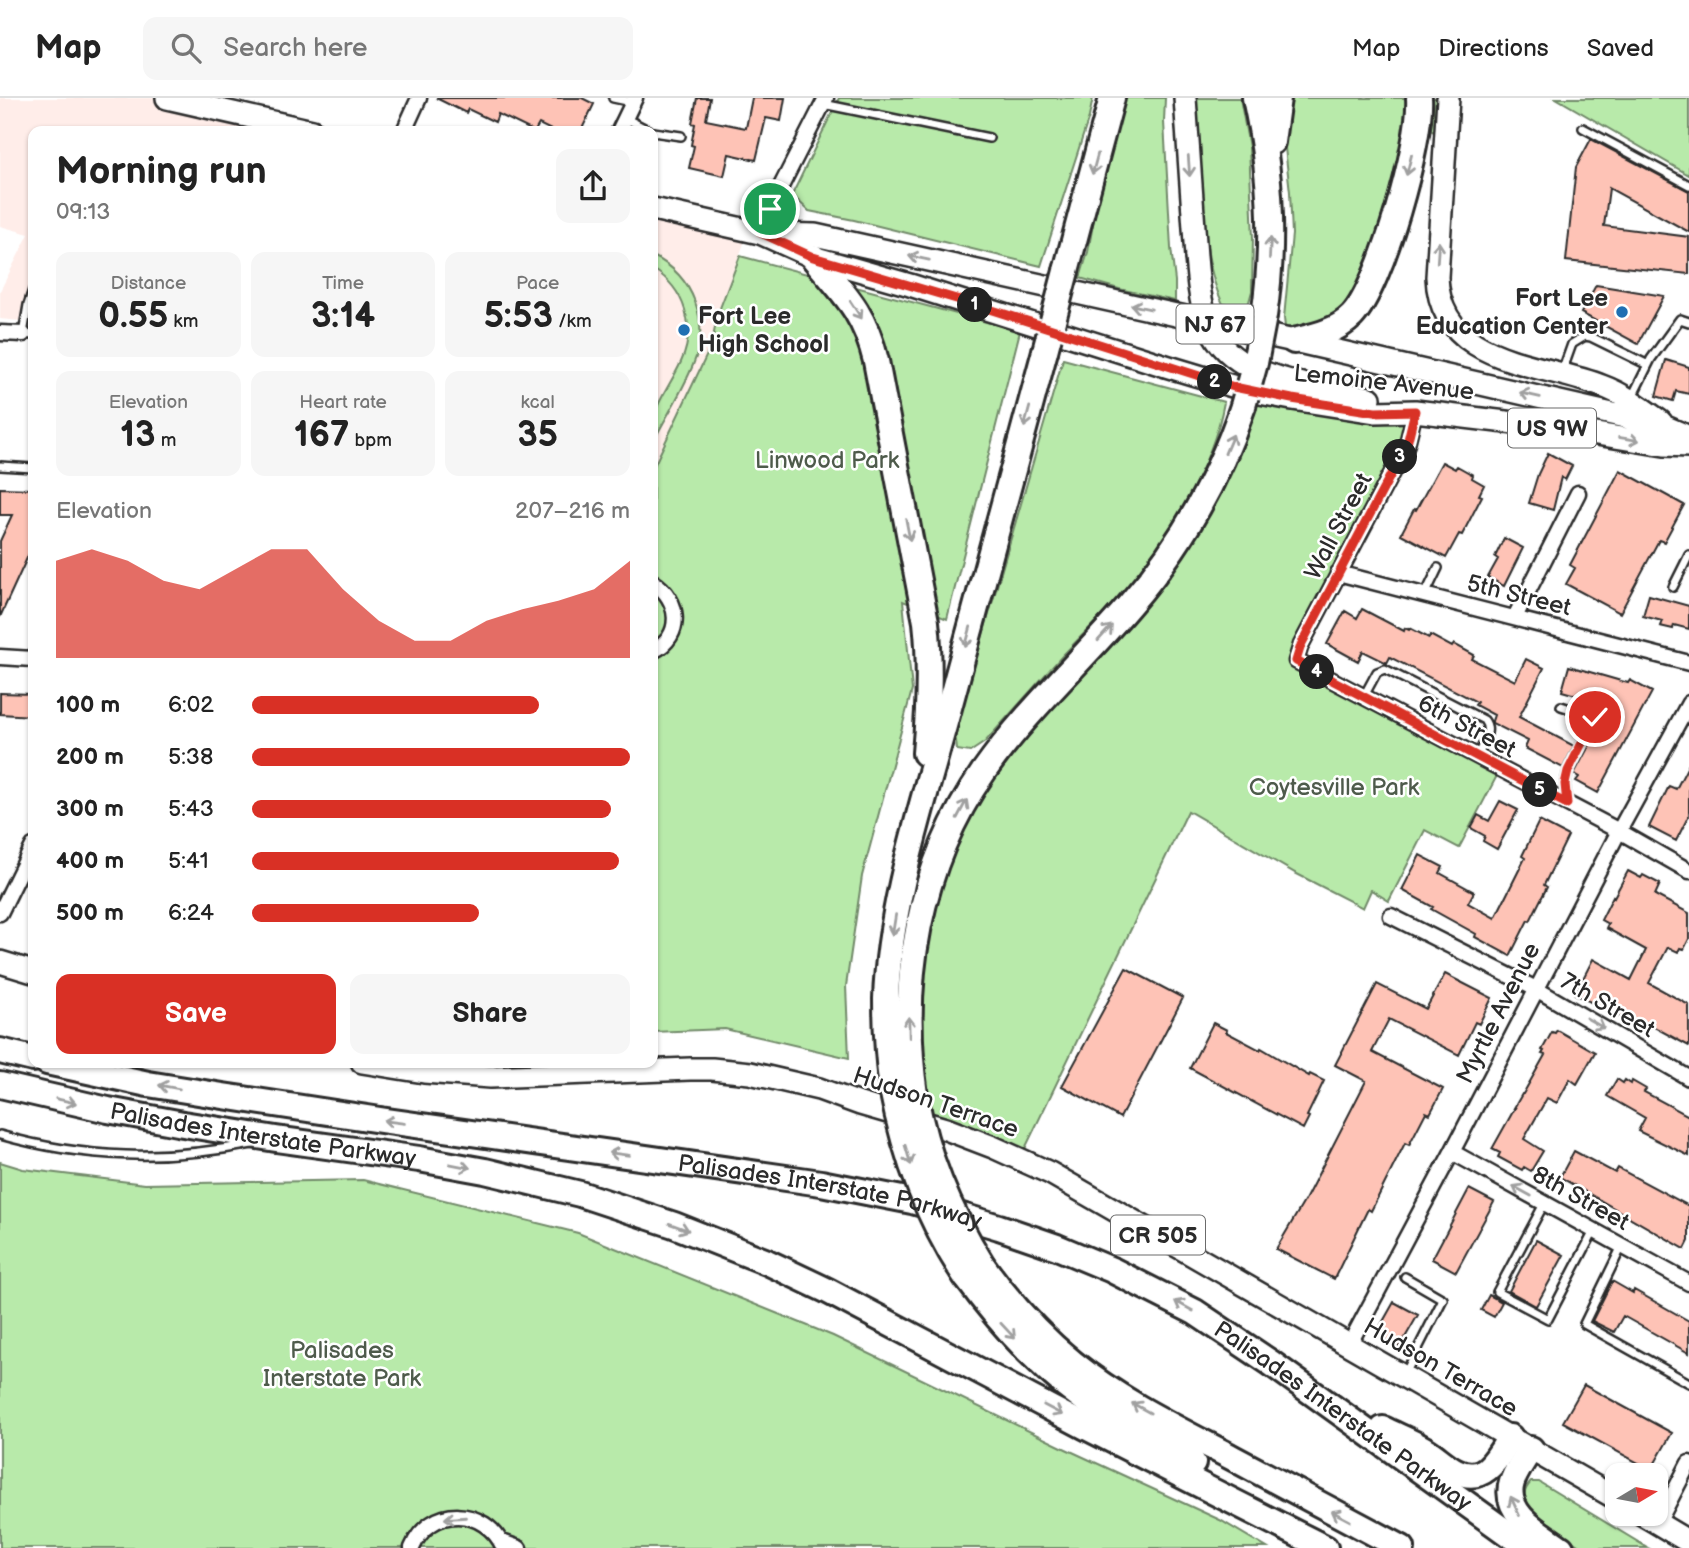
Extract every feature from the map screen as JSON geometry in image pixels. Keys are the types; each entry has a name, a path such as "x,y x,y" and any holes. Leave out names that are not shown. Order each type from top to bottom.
{"highway":[{"path":"1112,98 896,912 888,967 887,1027 904,1092 922,1129 939,1181 964,1235 988,1308 1027,1351 1088,1402 1143,1436 1274,1506 1342,1548"},
{"path":"904,1092 911,967 927,891 954,822 974,786 1007,741 1133,601 1166,558 1211,483 1243,406 1264,316 1270,255 1269,181 1255,98"},
{"path":"1269,181 1278,98"},
{"path":"1294,341 1327,332 1340,325 1357,310 1368,291 1382,257 1408,172 1416,136 1419,98"},
{"path":"813,257 854,306 871,342 926,622 929,703 919,819"},
{"path":"0,1051 28,1058"},
{"name":"Palisades Interstate Parkway","path":"73,1068 211,1094 821,1183 942,1209 999,1227 1057,1247 1141,1283 1195,1312 1528,1548"},
{"name":"Palisades Interstate Parkway","path":"0,1085 122,1113 276,1139 419,1159 516,1178 612,1204 708,1237 855,1304 1073,1420 1325,1548"},
{"path":"975,1271 1040,1334 1105,1387 1189,1435 1402,1548"},
{"path":"1321,1399 1423,1448 1463,1474 1473,1474 1489,1468 1520,1443"},
{"path":"1520,1443 1511,1500 1521,1518 1561,1548"}],"main road":[{"path":"167,98 208,103 293,126"},
{"name":"US 9W","path":"1185,98 1196,257 1201,303 1209,328 1226,350 1259,371 1415,411"},
{"name":"US 9W","path":"1448,98 1437,288 1443,308 1457,331 1482,349 1602,386 1631,400 1668,428"},
{"name":"Lemoine Avenue","path":"658,210 761,233 815,235 1294,341 1668,428 1689,437"},
{"name":"Lemoine Avenue","path":"761,233 813,257 937,293 1234,387 1375,412 1415,411 1593,433 1664,445 1689,446"},
{"path":"0,962 28,967"},
{"name":"Hudson Terrace","path":"399,1068 490,1077 712,1069 750,1073 820,1089 963,1135 1034,1166 1091,1197 1605,1492"},
{"path":"1663,1526 1689,1542"}],"street":[{"path":"406,126 419,98"},
{"path":"622,125 634,100"},
{"path":"761,233 773,202 825,101"},
{"path":"0,334 28,335"},
{"name":"Wall Street","path":"1296,661 1301,645 1407,444 1415,411"},
{"path":"1515,617 1578,493"},
{"name":"5th Street","path":"1338,573 1689,663"},
{"path":"658,586 670,600 675,618 670,637 658,649"},
{"path":"0,657 28,659"},
{"name":"6th Street","path":"1296,661 1619,831 1689,871"},
{"name":"Myrtle Avenue","path":"1349,1345 1689,703"},
{"path":"0,913 28,856"},
{"name":"7th Street","path":"1391,916 1536,989 1689,1078"},
{"name":"8th Street","path":"1452,1152 1689,1283"},
{"path":"1668,1493 1689,1464"},
{"path":"412,1548 429,1525 445,1518 460,1516 483,1523 503,1545 519,1548"}],"lane":[{"path":"613,98 634,100"},
{"path":"825,101 989,138"},
{"path":"1583,128 1689,185"},
{"path":"658,133 681,136"},
{"path":"1631,400 1648,365 1680,319 1689,322"},
{"path":"1562,373 1572,344 1585,337 1591,337 1648,365"},
{"path":"0,467 28,468"},
{"path":"1673,587 1689,555"},
{"path":"1425,595 1438,568"},
{"path":"1364,696 1377,672 1385,669 1484,720 1488,730 1477,757"},
{"path":"1561,706 1595,717 1568,771 1565,784 1567,804"},
{"path":"0,1135 84,1152 145,1156 214,1152 276,1139"},
{"path":"1544,1204 1497,1292 1548,1319 1594,1231"},
{"path":"1622,1246 1584,1324 1689,1383"},
{"path":"1404,1376 1443,1299 1405,1277"}],"shaded area":[{"path":"0,98 167,98 290,126 28,126 28,234 0,226"},
{"name":"Fort Lee High School","path":"658,210 749,230 717,316 712,344 658,457"},
{"path":"28,236 28,322 0,319 0,291"}],"green space":[{"path":"839,98 1093,98 1041,266 809,211 792,195"},
{"path":"1124,98 1165,98 1164,122 1175,301 1080,278"},
{"path":"1196,98 1240,98 1249,147 1253,238 1252,291 1247,309 1223,304 1213,277 1206,235"},
{"path":"1293,98 1407,98 1408,101 1403,143 1364,272 1343,312 1305,328 1285,327 1284,318 1292,234 1285,148 1286,119"},
{"path":"1426,98 1440,98 1440,136 1429,129"},
{"path":"1556,98 1689,98 1689,175"},
{"name":"Linwood Park","path":"740,256 1020,331 947,619 903,601 912,690 862,876 846,986 849,1058 725,1029 658,1032 658,457 712,344 717,316"},
{"path":"658,259 679,276 688,288 699,317 700,333 693,365 658,433 658,406 681,362 688,336 685,310 673,287 658,273"},
{"path":"1063,359 1224,402 1218,426 1210,451 1186,503 1139,574 985,742 970,752 957,750 955,731"},
{"name":"Coytesville Park","path":"1249,391 1415,411 1296,661 1500,770 1459,848 1425,830 1389,901 1371,890 1363,908 1295,873 1188,811 1020,1159 946,1129 915,1095 909,1003 954,822 1133,601"},
{"name":"Palisades Interstate Park","path":"0,1162 23,1169 145,1184 363,1180 578,1233 833,1336 1220,1520 1267,1548 0,1548"},
{"path":"1531,1482 1539,1482 1605,1522 1605,1526 1612,1526 1648,1548 1582,1548 1527,1507 1526,1488"}],"building":[{"path":"436,98 582,98 594,104 583,126 523,126 498,114 495,122 468,109 466,113"},
{"path":"697,98 710,98 706,120 746,128 752,98 785,98 781,121 766,118 756,160 729,154 724,176 689,168 694,146 691,145 695,124 692,123"},
{"path":"1591,139 1689,191 1689,232 1609,188 1604,226 1689,237 1689,274 1566,261 1576,167"},
{"path":"1596,285 1664,296 1638,344 1581,313"},
{"path":"1666,360 1689,367 1689,394 1676,391 1673,401 1656,396"},
{"path":"1548,453 1572,466 1565,480 1561,477 1553,510 1529,503"},
{"path":"1442,462 1455,469 1457,466 1484,485 1479,495 1482,496 1462,535 1459,534 1446,558 1401,534"},
{"path":"1620,470 1684,505 1664,542 1659,540 1620,613 1566,584 1575,568 1570,565"},
{"path":"0,488 28,489 28,556 0,617 0,541 12,515 0,515"},
{"path":"1504,538 1523,548 1504,586 1488,577 1498,559 1495,557"},
{"path":"1649,595 1689,606 1689,629 1674,625 1673,629 1660,626 1662,621 1643,616"},
{"path":"1362,609 1404,631 1405,628 1410,628 1452,647 1454,644 1474,655 1472,659 1515,681 1526,659 1544,668 1519,717 1574,746 1563,768 1525,748 1528,741 1492,723 1494,715 1475,705 1477,702 1390,657 1387,663 1363,651 1358,661 1327,644 1345,611 1357,618"},
{"path":"1569,666 1628,683 1630,680 1652,692 1598,793 1576,781 1579,777 1574,774 1611,705 1562,691"},
{"path":"0,693 28,694 28,716 0,714"},
{"path":"1689,764 1689,815 1676,841 1649,827 1669,786 1676,789"},
{"path":"1500,801 1518,810 1497,849 1483,841 1485,836 1471,828 1478,815 1489,821"},
{"path":"1539,821 1568,836 1544,885 1547,887 1510,956 1402,890 1420,855 1443,867 1440,873 1474,892 1468,903 1495,918 1525,858 1522,856"},
{"path":"1628,871 1660,884 1655,895 1689,913 1689,939 1684,949 1680,948 1678,952 1668,947 1649,983 1689,1005 1689,1046 1645,1022 1641,1028 1575,994 1593,959 1631,980 1646,950 1606,928 1608,924 1601,920"},
{"path":"1126,968 1183,998 1120,1118 1062,1086"},
{"path":"1445,974 1492,998 1479,1024 1475,1022 1459,1055 1389,1019 1372,1052 1443,1089 1430,1114 1426,1112 1409,1145 1405,1143 1371,1211 1368,1209 1334,1279 1276,1249 1305,1200 1366,1081 1335,1065 1377,984 1426,1009"},
{"path":"1213,1023 1309,1076 1310,1074 1324,1081 1303,1129 1190,1068"},
{"path":"1557,1030 1595,1052 1577,1084 1570,1079 1557,1103 1547,1098 1524,1139 1543,1151 1531,1171 1524,1167 1522,1170 1498,1157 1500,1153 1492,1149 1545,1055 1542,1050 1552,1032"},
{"path":"1617,1079 1623,1083 1625,1080 1631,1084 1632,1081 1646,1089 1644,1092 1689,1116 1689,1156 1638,1131 1645,1118 1607,1096"},
{"path":"1574,1151 1615,1173 1618,1168 1689,1206 1689,1241 1685,1249 1560,1177"},
{"path":"1469,1189 1494,1202 1456,1272 1432,1259"},
{"path":"1536,1240 1564,1255 1536,1306 1509,1291"},
{"path":"1612,1281 1633,1293 1634,1290 1689,1321 1689,1353 1623,1316 1614,1332 1592,1321"},
{"path":"1489,1295 1502,1302 1494,1317 1481,1310"},
{"path":"1394,1302 1418,1315 1399,1348 1376,1334"},
{"path":"1584,1385 1672,1433 1655,1463 1638,1463 1563,1422"}],"place":[{"name":"Fort Lee Education Center","path":"1622,312"},
{"name":"Fort Lee High School","path":"684,330"}],"route":[{"path":"770,209 761,233 813,257 970,303 1234,387 1375,412 1415,411 1407,444 1301,645 1296,661 1567,804 1565,784 1568,771 1595,717"}]}
